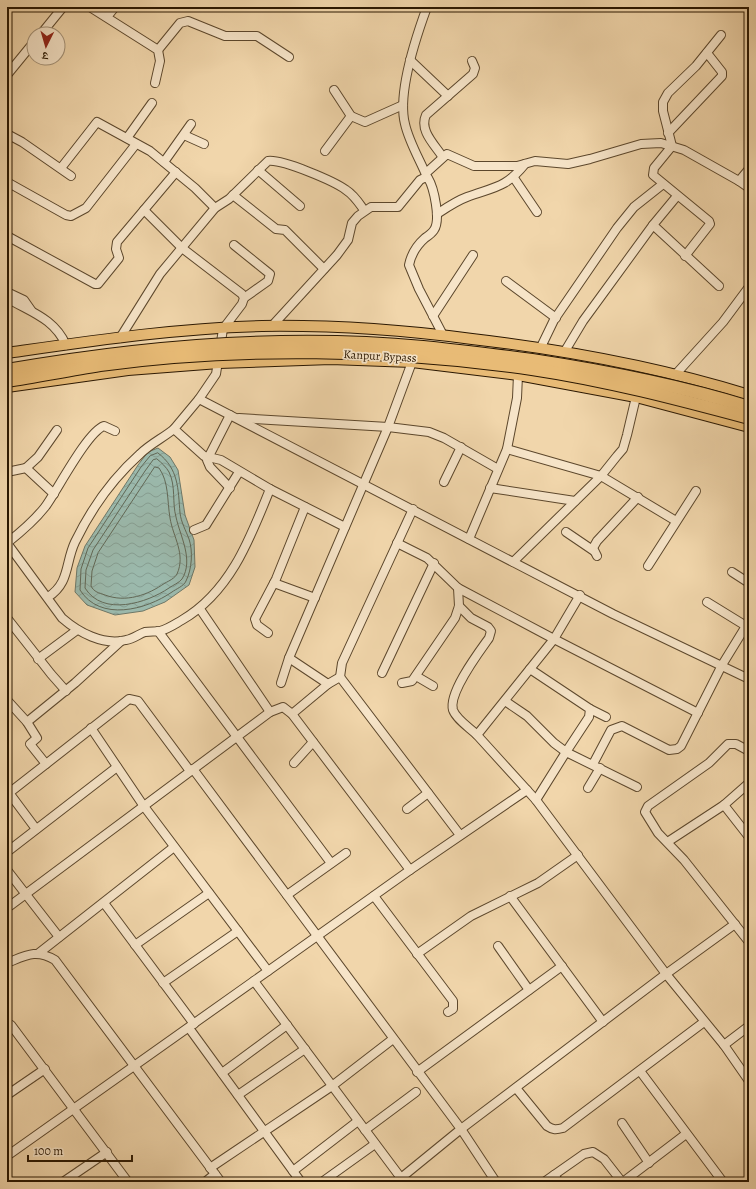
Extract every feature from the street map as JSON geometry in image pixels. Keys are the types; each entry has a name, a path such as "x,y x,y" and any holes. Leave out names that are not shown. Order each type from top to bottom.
{"highway":[{"name":"Kanpur Bypass","path":"7,370 89,357 197,346 298,342 369,344 438,349 583,368 702,394 749,407"},
{"name":"Kanpur Bypass","path":"7,381 101,365 193,357 302,353 382,354 533,370 649,392 749,418"}],"main road":[{"path":"7,353 120,338 223,329 272,326 335,327 443,335 541,347 643,367 749,395"},
{"path":"7,387 128,370 219,363 332,359 412,362 518,375 636,397 749,427"}],"street":[{"path":"48,26 63,7"},
{"path":"90,7 158,50 160,61 155,83"},
{"path":"106,17 115,7"},
{"path":"427,7 410,60 402,110 408,133 427,175 437,214 435,230 417,246 409,265 410,271 443,335"},
{"path":"158,50 180,23 188,21 225,36 257,36 289,57"},
{"path":"672,146 663,111 663,102 668,93 707,54 721,35"},
{"path":"7,74 26,51"},
{"path":"668,133 722,76 722,72 707,54"},
{"path":"410,60 448,96"},
{"path":"442,156 425,132 424,120 426,115 473,74 474,68 472,61"},
{"path":"334,90 351,116 358,120 370,121 403,105"},
{"path":"127,138 152,104"},
{"path":"326,151 351,116"},
{"path":"61,168 97,122 150,151 176,172 215,208"},
{"path":"164,162 191,124"},
{"path":"7,134 22,142 71,176"},
{"path":"184,134 204,144"},
{"path":"272,326 324,269 348,240 352,223 364,210 371,207 398,207 442,156 447,154 474,166 517,166 540,161 575,164 641,144 661,143 684,150 749,188"},
{"path":"7,182 66,216 71,216 86,208 136,144"},
{"path":"672,146 653,172 653,175 709,221 710,224 685,256"},
{"path":"120,338 160,274 215,208 233,195 268,161 274,161 299,169 346,190 364,210"},
{"path":"437,214 466,197 500,186 514,178 524,164"},
{"path":"739,181 749,169"},
{"path":"258,170 300,206"},
{"path":"7,236 95,284 98,284 119,258 116,249 117,242 176,172"},
{"path":"514,178 537,212"},
{"path":"541,347 556,318 616,228 634,207 663,184"},
{"path":"233,195 276,229 285,230 324,269"},
{"path":"565,351 583,321 677,196"},
{"path":"144,210 182,248 242,294 244,298"},
{"path":"653,226 719,286"},
{"path":"48,597 57,592 64,582 74,544 91,512 103,495 139,454 174,429 199,399 216,374 219,363 223,329 242,304 244,298 268,280 270,274 269,271 234,245"},
{"path":"433,316 473,255"},
{"path":"506,281 556,318"},
{"path":"676,375 724,322 749,287"},
{"path":"7,292 24,300 31,310"},
{"path":"7,298 20,306 31,310 53,325 61,334 66,345"},
{"path":"281,683 289,658 388,427 412,362"},
{"path":"469,539 507,449 517,398 518,375"},
{"path":"512,562 601,476 622,449 636,397"},
{"path":"199,399 413,509 512,562 580,595 613,614 749,679"},
{"path":"233,416 388,427 429,432 461,447 498,469"},
{"path":"230,488 210,467 207,457 233,416"},
{"path":"114,431 104,426 98,429 80,451 54,494 27,527 7,543 62,618 77,630 105,640 121,641"},
{"path":"174,429 201,454 221,460 270,489 345,527"},
{"path":"7,472 26,468 38,457 56,430"},
{"path":"444,482 461,447"},
{"path":"507,449 601,476 676,521"},
{"path":"26,468 54,494"},
{"path":"194,530 206,525 239,472"},
{"path":"490,488 575,501"},
{"path":"27,722 66,691 121,641 145,632 158,632 200,609 217,592 242,553 270,489"},
{"path":"648,566 696,491"},
{"path":"566,532 595,553 594,545 597,541 638,497"},
{"path":"268,633 257,625 255,619 274,583 305,506"},
{"path":"413,509 342,663 340,677 460,835"},
{"path":"397,543 419,553 434,563 458,588 698,713"},
{"path":"382,673 434,563"},
{"path":"732,572 749,583"},
{"path":"274,583 315,598"},
{"path":"402,683 412,681 455,618 459,606 458,588"},
{"path":"477,735 554,639 580,595"},
{"path":"588,788 611,730 616,727 622,726 668,750 677,749 681,746 722,665 747,623 707,602"},
{"path":"459,606 471,618 488,627 491,631 489,638 455,693 452,704 454,712 536,800 666,974 724,1045 749,1081"},
{"path":"200,609 270,712"},
{"path":"7,618 38,659 66,691"},
{"path":"38,659 77,630"},
{"path":"158,632 331,863"},
{"path":"289,658 328,684"},
{"path":"530,669 590,709 606,717"},
{"path":"416,676 433,686"},
{"path":"292,714 328,684 340,677"},
{"path":"36,829 8,791 46,764 125,702 134,699 138,701 287,896 316,937 461,1129 496,1182"},
{"path":"7,700 27,722 37,738 30,744 46,764"},
{"path":"505,701 526,716 554,743 566,752 597,766 636,787"},
{"path":"7,908 237,736 270,712 283,707 292,714 410,870"},
{"path":"536,800 589,717 590,709"},
{"path":"91,728 143,805 268,971"},
{"path":"294,763 313,742"},
{"path":"749,751 736,744 728,744 709,763 648,806 646,810 646,815 658,833 669,841 749,942"},
{"path":"7,852 117,767"},
{"path":"669,841 724,805 749,783"},
{"path":"7,1156 135,1067 410,870 527,790"},
{"path":"407,809 428,793"},
{"path":"724,805 746,826 749,837"},
{"path":"40,953 58,937 104,903 174,847"},
{"path":"287,896 346,853"},
{"path":"417,954 471,916 538,883 578,855"},
{"path":"7,870 58,937"},
{"path":"135,945 209,893"},
{"path":"374,896 454,1001 453,1009 448,1012"},
{"path":"510,896 603,1022"},
{"path":"104,903 163,983 222,1073 301,1182"},
{"path":"254,981 365,1130 398,1180 461,1129 666,974 735,924"},
{"path":"163,983 238,931"},
{"path":"498,946 529,990"},
{"path":"7,963 29,954 40,953 55,960 221,1182"},
{"path":"418,1072 562,966"},
{"path":"516,1088 547,1126 557,1130 562,1128 640,1071 704,1022"},
{"path":"8,1024 75,1108 128,1182"},
{"path":"222,1073 287,1026"},
{"path":"724,1045 749,1026"},
{"path":"205,1182 213,1171 264,1132 332,1086 393,1039"},
{"path":"238,1095 305,1049"},
{"path":"7,1094 45,1069"},
{"path":"640,1071 722,1181"},
{"path":"365,1130 416,1092"},
{"path":"293,1170 358,1121"},
{"path":"622,1123 649,1163"},
{"path":"544,1182 556,1179 584,1154 593,1152 604,1159 622,1182 686,1134"},
{"path":"322,1182 375,1144"},
{"path":"69,1180 107,1152"}],"water":[{"path":"158,448 170,457 178,470 185,515 194,540 195,567 189,585 165,602 143,611 115,615 87,605 75,592 77,568 85,546 138,465 148,452"}]}
